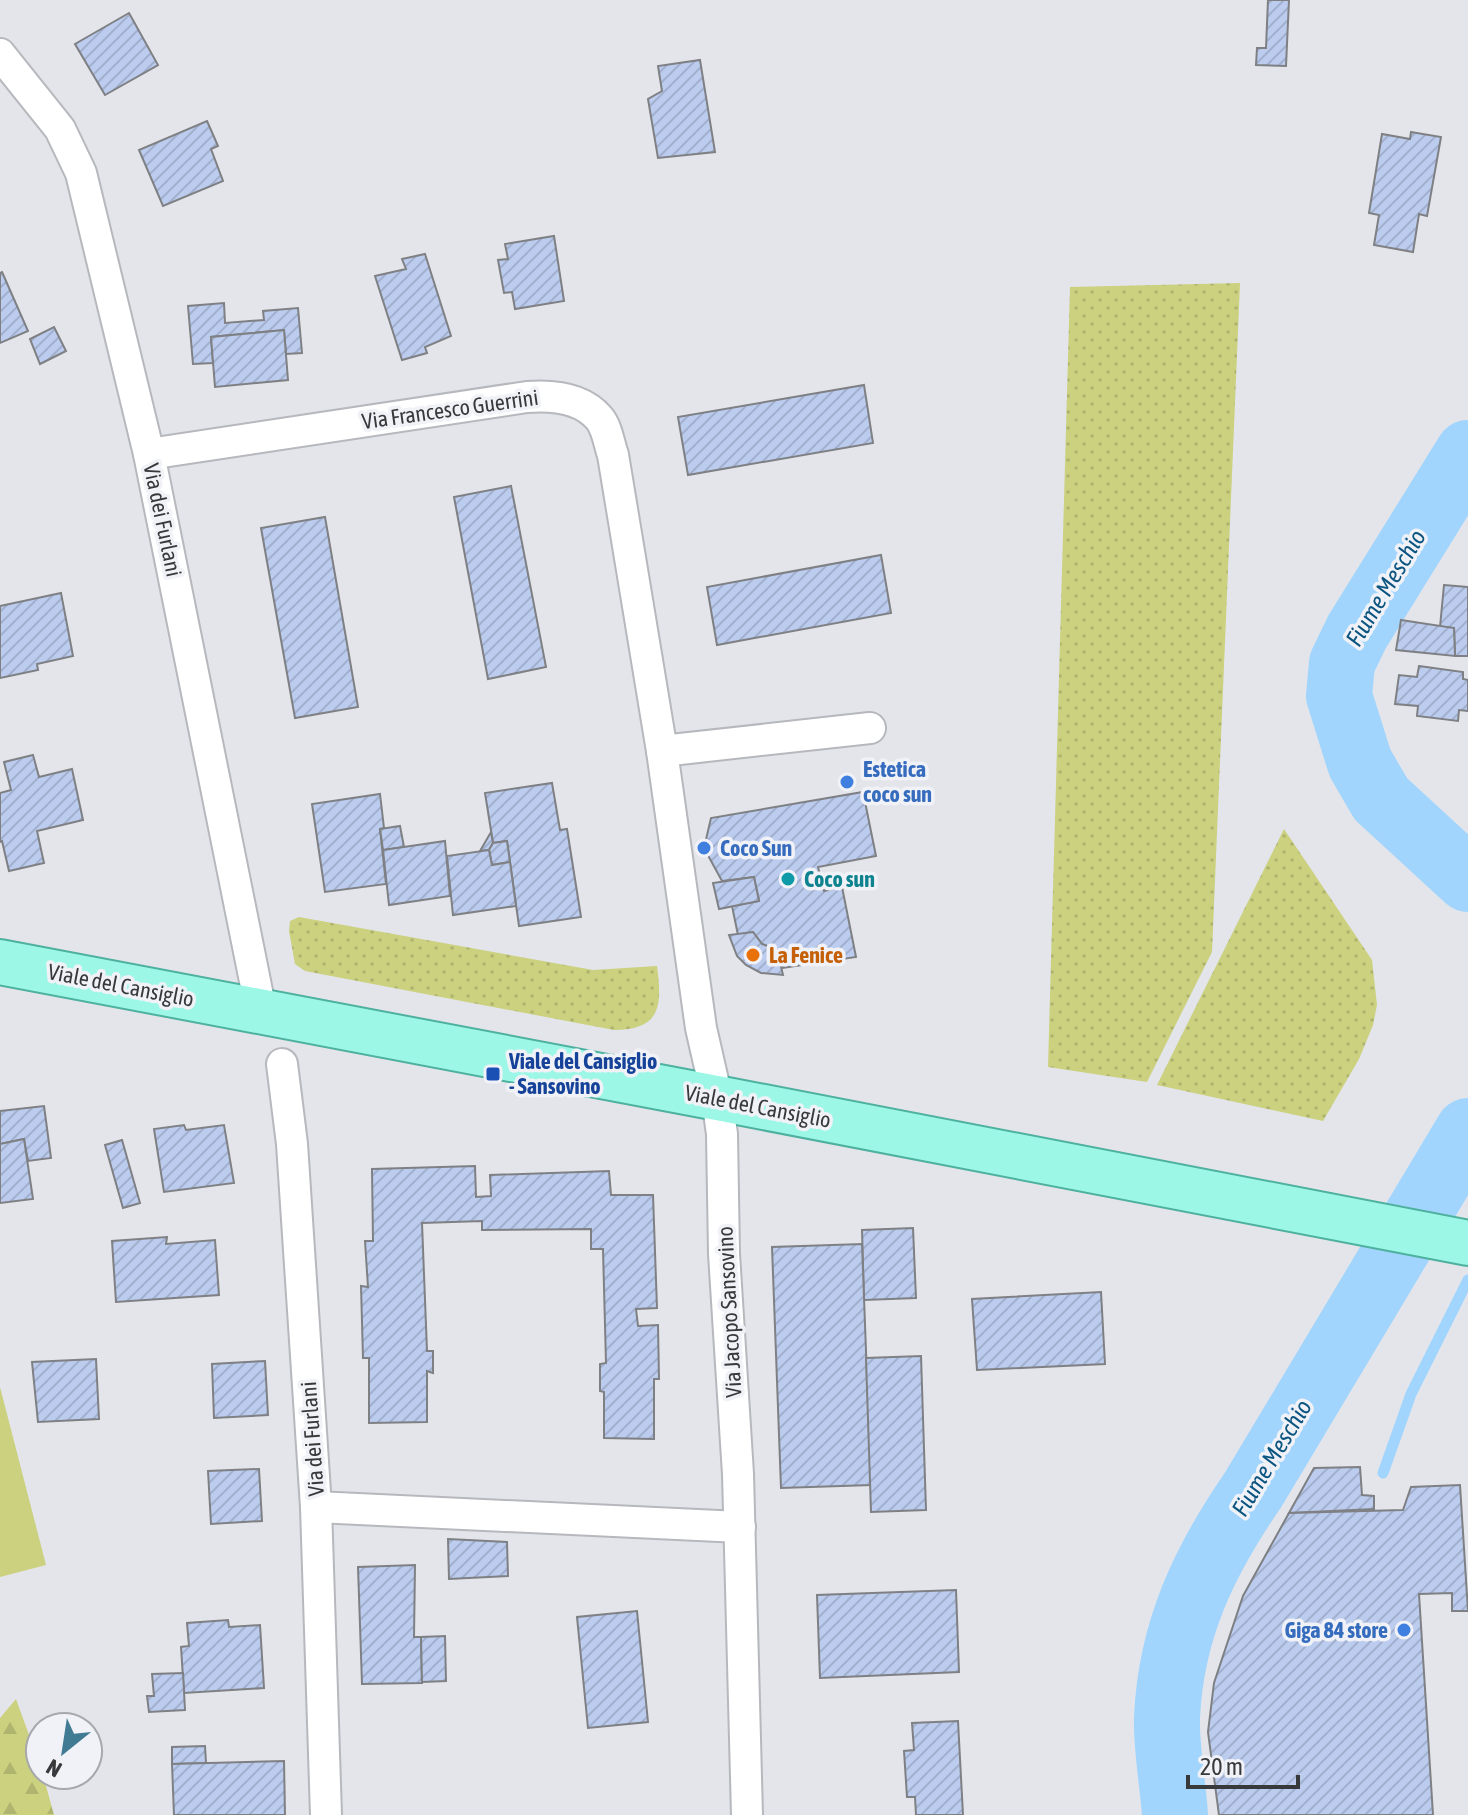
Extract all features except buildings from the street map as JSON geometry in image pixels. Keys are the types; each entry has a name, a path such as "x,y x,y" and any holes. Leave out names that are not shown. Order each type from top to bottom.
{"main road":[{"name":"Viale del Cansiglio","path":"0,962 1468,1243"}],"street":[{"name":"Via dei Furlani","path":"0,54 60,129 81,173 149,454 261,1011"},
{"name":"Via Francesco Guerrini","path":"149,454 527,397 554,395 581,404 601,419 613,455 662,751 701,1028 717,1098"},
{"path":"662,751 870,728"},
{"name":"Via dei Furlani","path":"282,1064 292,1144 316,1507 326,1815"},
{"name":"Via Jacopo Sansovino","path":"717,1098 722,1134 724,1254 740,1527 747,1815"},
{"path":"316,1507 740,1527"}],"green space":[{"path":"1240,283 1212,952 1147,1082 1048,1067 1070,287"},
{"path":"1284,829 1372,960 1377,1005 1373,1025 1359,1059 1323,1121 1157,1085"},
{"path":"299,917 593,970 657,966 658,1003 650,1020 642,1025 614,1030 305,971 295,964 289,931 290,921"},
{"path":"0,1387 46,1565 0,1577"},
{"path":"16,1699 24,1721 24,1791 47,1791 54,1815 0,1815 0,1718"}],"waterway":[{"name":"Fiume Meschio","path":"1468,453 1357,632 1342,663 1339,696 1360,763 1381,799 1468,879"},
{"name":"Fiume Meschio","path":"1175,1815 1167,1717 1175,1655 1193,1598 1219,1543 1468,1131"},
{"path":"1383,1473 1411,1394 1468,1280"}],"place":[{"name":"Estetica coco sun","path":"847,782"},
{"name":"Coco Sun","path":"704,848"},
{"name":"Coco sun","path":"788,879"},
{"name":"La Fenice","path":"753,955"},
{"name":"Viale del Cansiglio - Sansovino","path":"493,1074"},
{"name":"Giga 84 store","path":"1404,1630"}]}
